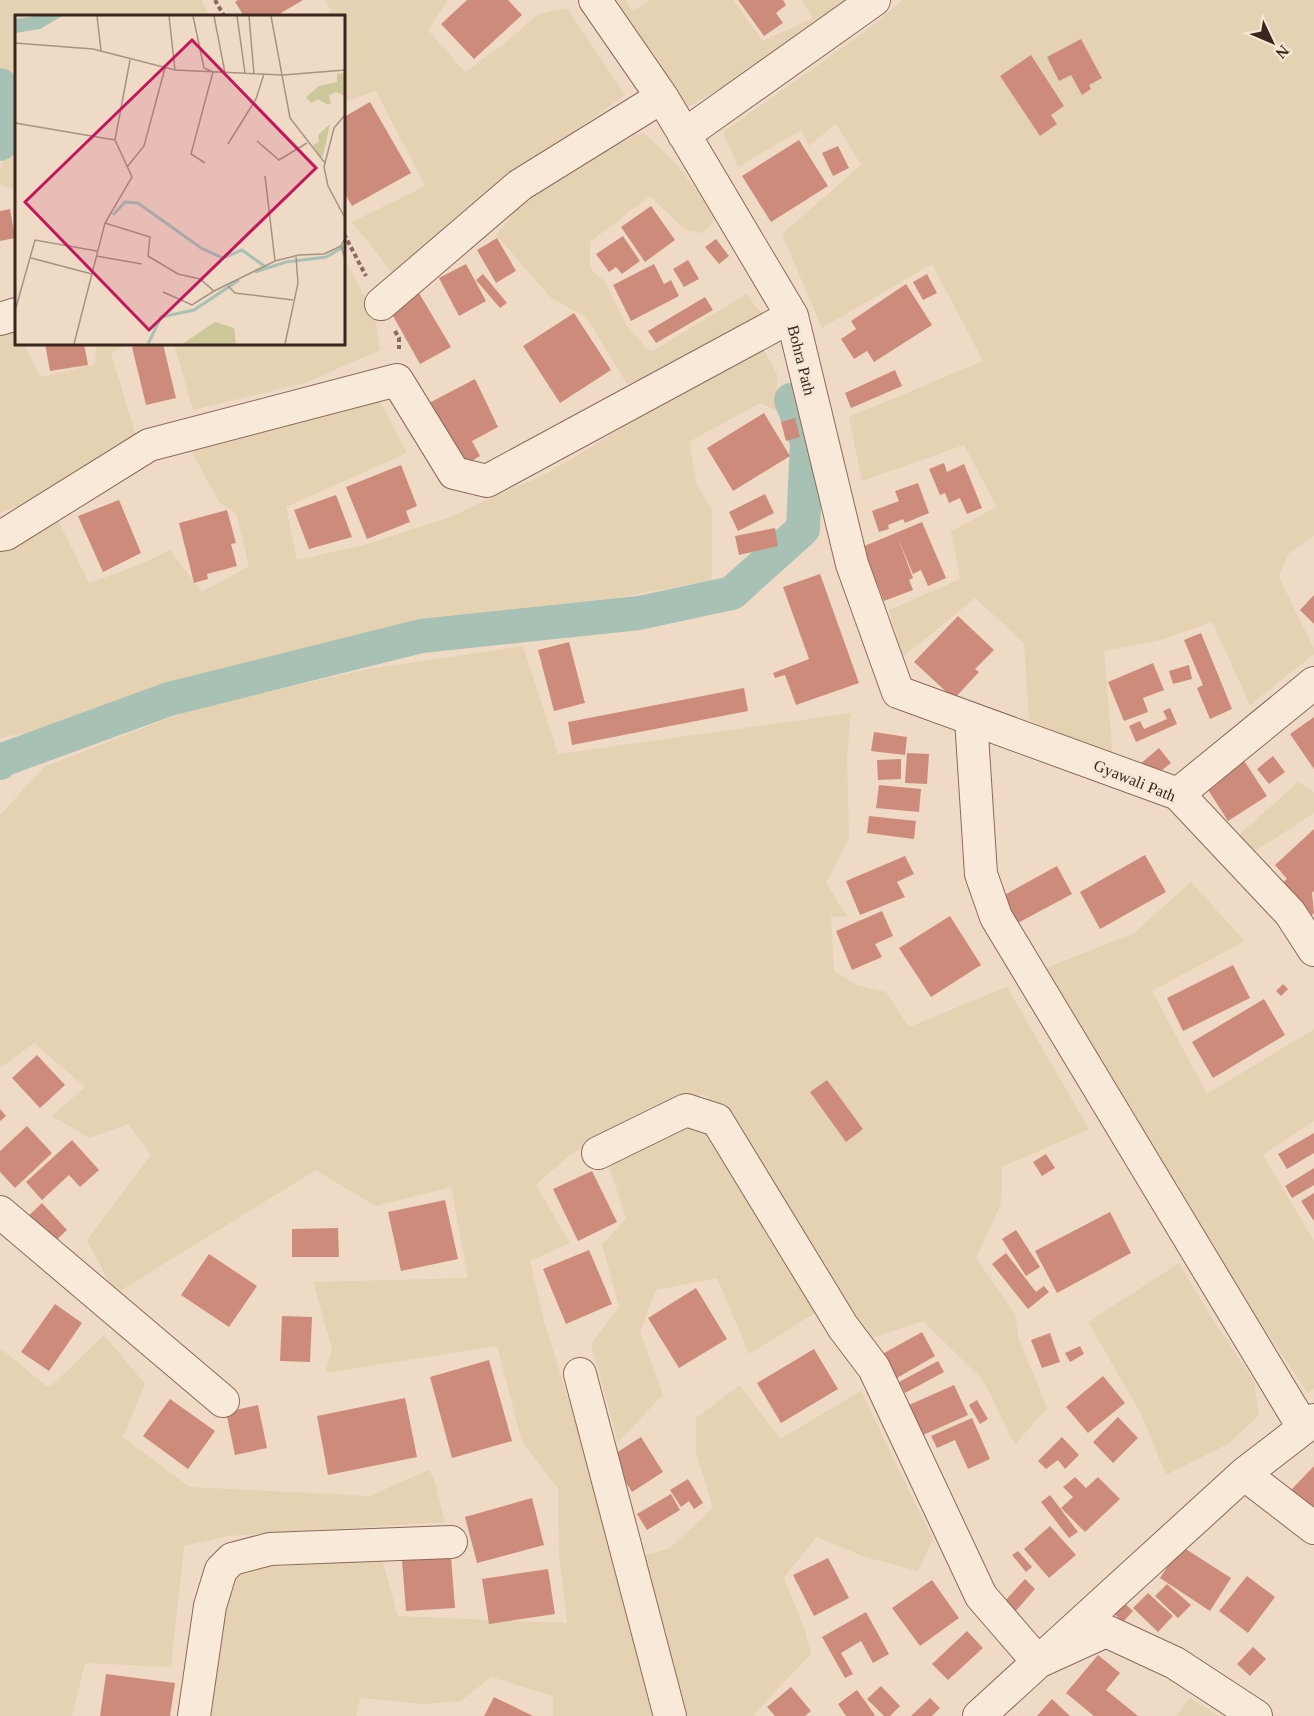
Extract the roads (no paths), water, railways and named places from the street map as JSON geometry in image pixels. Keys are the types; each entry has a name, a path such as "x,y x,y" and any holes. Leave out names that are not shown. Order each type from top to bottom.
{"street":[{"name":"Bohra Path","path":"595,0 662,97 792,316 852,564 898,692"},
{"path":"684,135 874,0"},
{"path":"381,304 520,185 662,97"},
{"path":"0,319 15,314"},
{"path":"0,535 6,534 149,445 398,380 454,473 487,481 792,316"},
{"path":"1178,794 1314,683"},
{"name":"Gyawali Path","path":"898,692 1178,794 1290,913 1314,950"},
{"path":"972,719 981,874 996,917 1309,1423 1244,1474 979,1716"},
{"path":"598,1153 686,1110 717,1120 843,1327 874,1368 981,1596 1038,1662"},
{"path":"0,1212 224,1401"},
{"path":"580,1374 670,1716"},
{"path":"1244,1474 1314,1528"},
{"path":"194,1716 210,1606 221,1570 231,1559 270,1549 451,1542"},
{"path":"1038,1662 1106,1631 1175,1663 1256,1716"}],"waterway":[{"path":"0,85 7,99 9,114 0,144"},
{"path":"0,763 2,760 169,699 421,636 639,613 732,593 803,529 807,442 791,400"}]}
